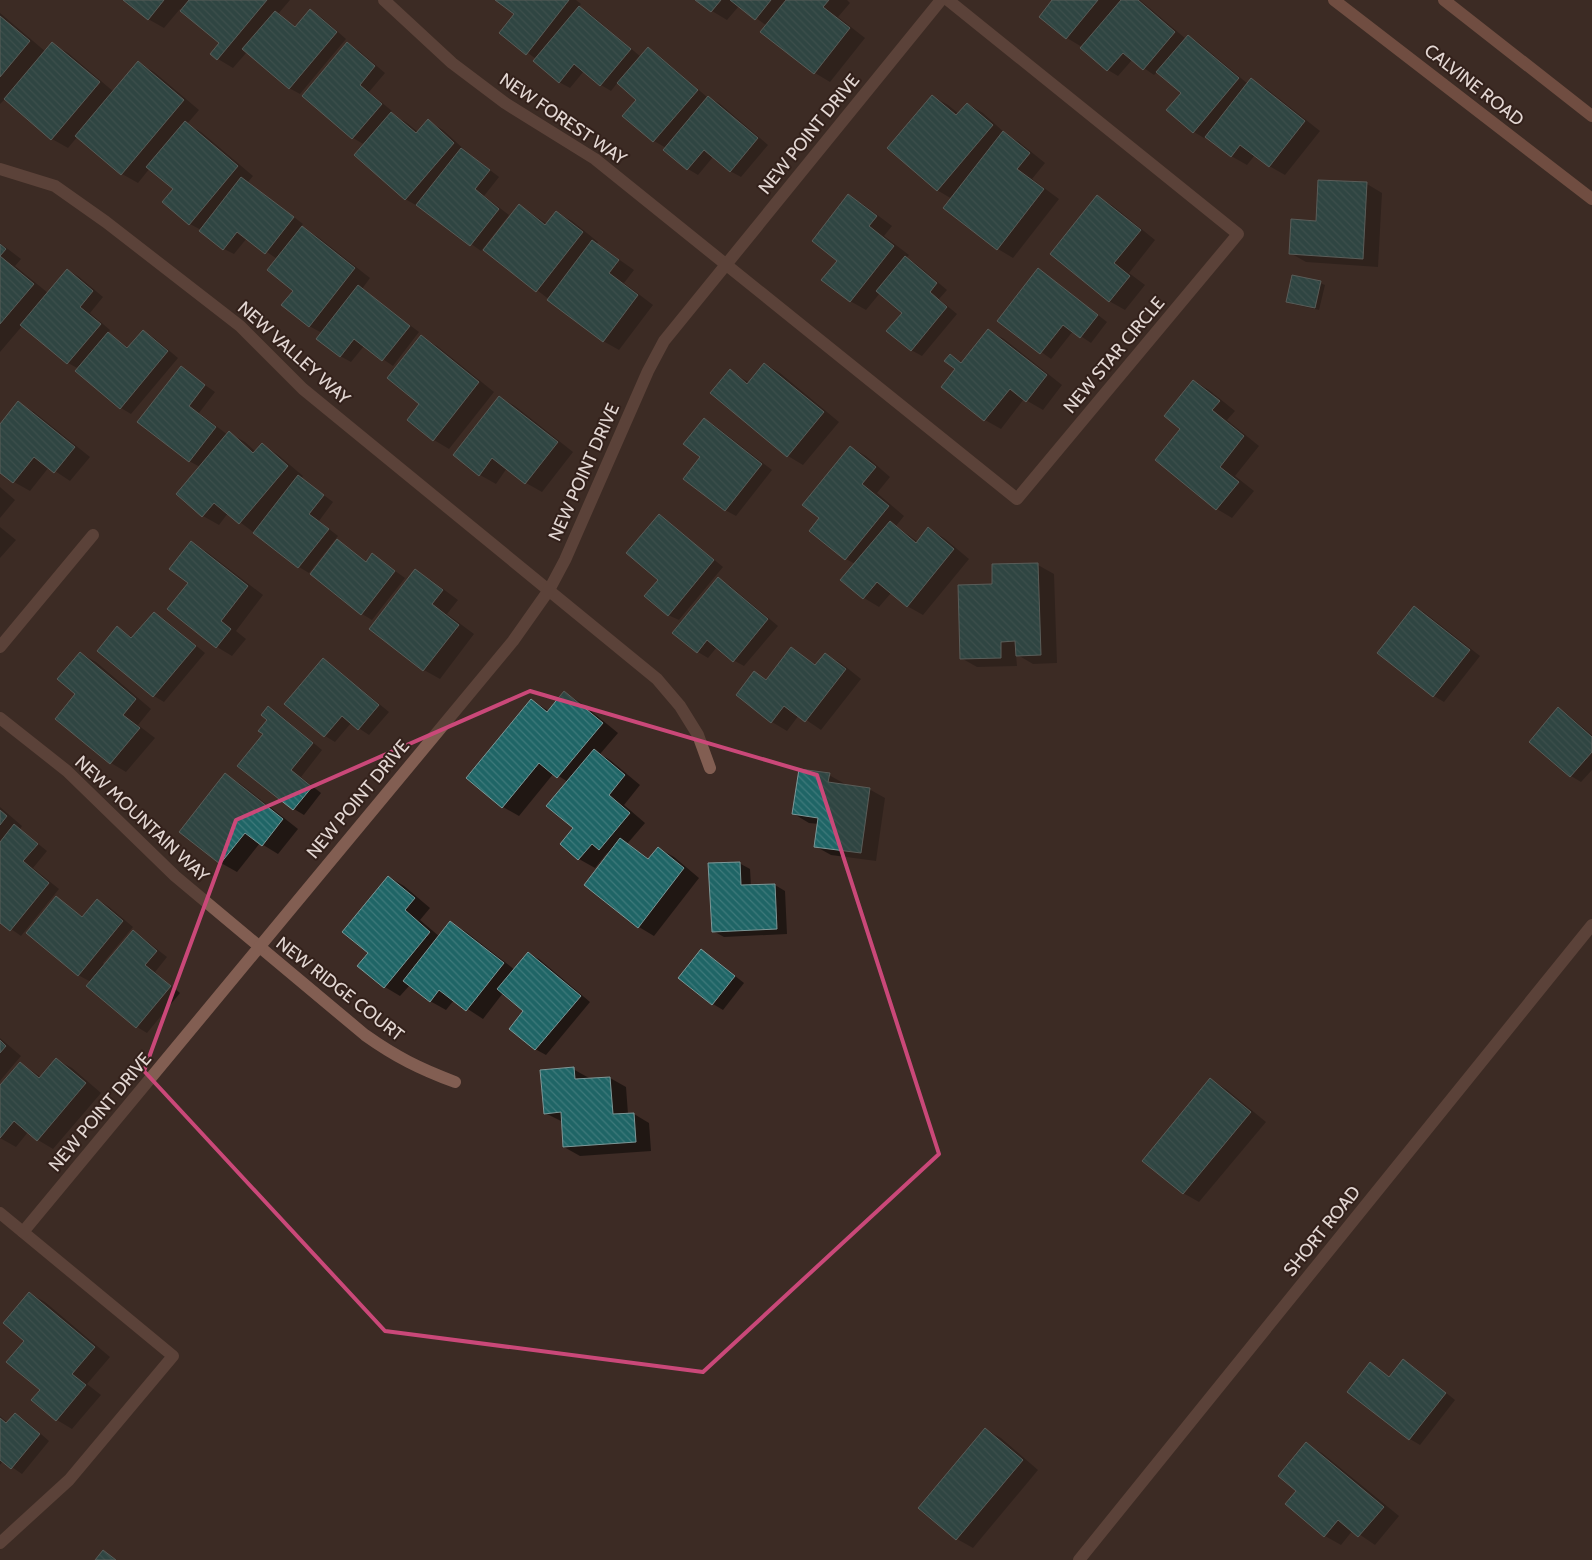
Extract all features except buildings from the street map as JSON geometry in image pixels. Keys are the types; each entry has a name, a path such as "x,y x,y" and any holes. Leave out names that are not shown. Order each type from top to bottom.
{"main road":[{"name":"CALVINE ROAD","path":"1334,0 1592,199"},
{"path":"1444,0 1592,116"}],"street":[{"name":"NEW FOREST WAY","path":"384,0 452,63 505,103 595,159 726,263"},
{"name":"NEW POINT DRIVE","path":"23,1232 513,641 548,590 565,560 648,371 664,341 941,0"},
{"name":"NEW STAR CIRCLE","path":"726,263 1017,499 1238,234 948,0"},
{"name":"NEW VALLEY WAY","path":"0,169 55,186 106,222 240,326 303,389 657,679 680,706 698,735 710,768"},
{"path":"0,647 93,535"},
{"name":"NEW MOUNTAIN WAY","path":"0,718 67,771 175,876 259,947"},
{"name":"SHORT ROAD","path":"1080,1560 1592,924"},
{"name":"NEW RIDGE COURT","path":"259,947 365,1035 392,1054 421,1069 455,1082"},
{"path":"0,1213 173,1356 69,1480 0,1543"}],"highlighted area":[{"path":"530,691 817,775 939,1154 703,1372 385,1331 144,1071 236,820"}]}
